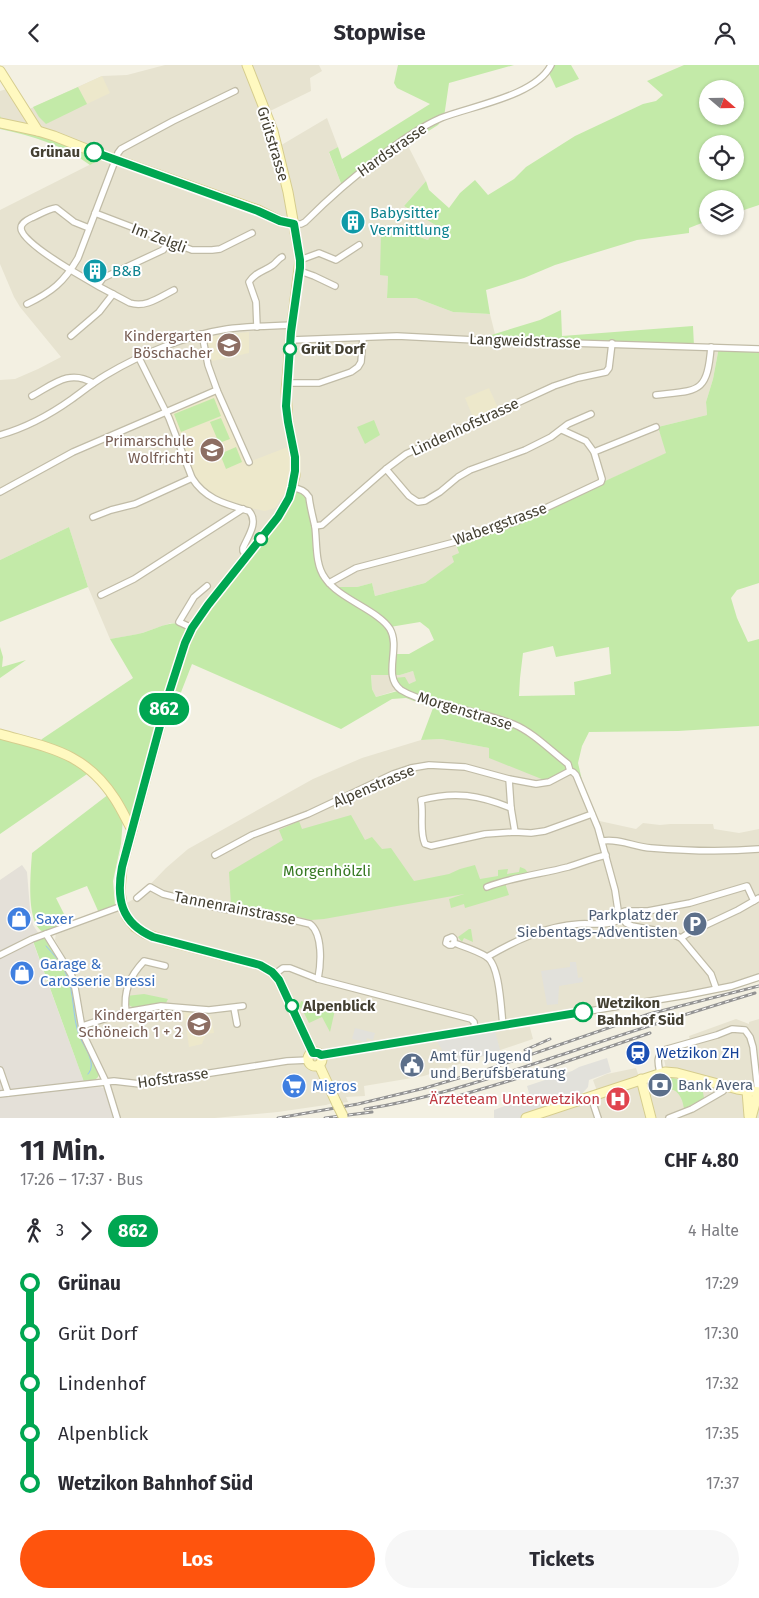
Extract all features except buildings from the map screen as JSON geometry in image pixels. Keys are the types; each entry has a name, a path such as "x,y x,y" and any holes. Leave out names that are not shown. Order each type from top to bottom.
{"main road":[{"name":"Grütstrasse","path":"122,906 120,876 179,659 192,628 278,517 289,498 292,487 295,463 286,406 292,325 300,260 282,166 273,131 247,65"},
{"path":"0,71 38,131"},
{"path":"0,123 38,131 258,211 280,221 294,224"},
{"path":"0,734 53,749 80,761 94,772 114,797 132,829"},
{"path":"122,906 130,922 146,934 260,965 275,975 283,987 344,1118"},
{"path":"526,1118 660,1073 672,1072 747,1091 759,1092 753,1115"},
{"path":"642,1079 651,1118"},
{"path":"747,1091 753,1115"},
{"path":"537,1118 603,1096 608,1092"}],"street":[{"name":"Hardstrasse","path":"294,224 300,224 305,221 342,186 416,131 441,118 468,108 497,101 519,91 542,77 551,65"},
{"path":"27,304 47,294 71,271 78,258 121,149 235,91"},
{"path":"89,228 74,222 56,209 51,209 22,224 21,231 34,245 71,271 136,305 151,302 174,289"},
{"name":"Im Zelgli","path":"95,213 192,250 220,249 252,233"},
{"path":"98,285 103,278 163,250 169,242"},
{"path":"300,260 319,253 336,260 359,245"},
{"path":"257,327 256,302 249,282 259,272 273,265 282,257"},
{"path":"300,271 314,275 335,286"},
{"path":"71,336 99,312 113,294"},
{"path":"0,435 34,421 71,400 93,383 139,358 202,335 228,329 292,325"},
{"path":"202,335 208,365 217,390 249,462"},
{"name":"Langweidstrasse","path":"291,340 397,336 759,349"},
{"path":"287,383 319,383 351,372 361,362 363,338"},
{"name":"Lindenhofstrasse","path":"315,527 322,525 406,454 554,386 606,372 609,368 612,343"},
{"path":"656,395 690,391 702,385 709,370 711,347"},
{"path":"139,358 166,412 192,478 198,487 209,497 249,511 254,519 243,548 247,557"},
{"path":"32,396 62,379 75,376 93,383"},
{"path":"0,492 73,452 217,390"},
{"path":"386,469 409,496 418,502 425,501 470,470 526,450 551,437 568,424 592,414"},
{"path":"562,430 586,441 594,452 656,427"},
{"name":"Wabergstrasse","path":"329,583 356,568 455,542 518,521 601,482 602,479 594,452"},
{"path":"93,517 135,504 192,478"},
{"name":"Morgenstrasse","path":"292,487 307,493 315,527 318,559 323,575 329,583 382,620 389,627 394,642 393,678 395,683 401,689 422,699 516,725 568,764 570,771 576,775 602,841 620,916"},
{"path":"101,595 134,579 243,509"},
{"path":"192,628 179,622 194,597 207,586"},
{"name":"Alpenstrasse","path":"215,855 252,835 308,814 411,768 429,765 450,765 466,767 509,779 543,784 549,783 570,771"},
{"path":"509,779 515,832"},
{"path":"511,808 481,797 468,795 436,796 421,800 423,809 422,837 425,844 431,846 486,835 515,832 531,833 545,831 592,814"},
{"path":"602,841 682,850 759,849"},
{"path":"487,887 507,880 570,866 606,855"},
{"path":"487,957 511,943 532,934 569,925 611,923 615,922 625,911 648,911 690,903 747,886 757,899 681,938"},
{"name":"Tannenrainstrasse","path":"137,898 150,887 163,894 222,909 268,914 310,924 315,929 318,937 320,956 318,979"},
{"path":"0,955 32,939 122,906"},
{"path":"620,916 632,926 670,933 681,938 711,974 716,988"},
{"path":"46,934 71,973 86,1042 106,1082 118,1118"},
{"path":"454,943 487,957 493,965 503,1025"},
{"path":"126,1012 124,1001 126,991 135,970 144,961 166,966"},
{"path":"275,975 283,968 288,967 318,979 468,1018 474,1022 476,1029"},
{"name":"Hofstrasse","path":"0,1094 114,1081 140,1084 315,1058 476,1029 687,995 732,986 759,977"},
{"path":"82,1026 126,1012 168,1005 208,1010 243,1006"},
{"path":"234,1008 237,1024"},
{"path":"660,1073 658,1056 664,1050 732,1029 742,1029 747,1032 753,1047 759,1092"},
{"path":"0,1070 8,1093"},
{"path":"669,1118 692,1109 723,1091"},
{"path":"592,1099 598,1117"}],"shaded area":[{"path":"165,65 319,65 322,71 310,78 311,91 266,113 278,147 327,118 338,147 329,153 342,186 404,138 426,181 404,206 437,226 428,240 414,234 380,274 388,276 387,298 416,298 453,312 490,314 495,334 477,339 719,347 713,379 706,402 707,415 658,427 667,453 518,521 455,543 459,553 455,562 425,583 375,596 372,583 357,587 334,587 247,557 243,553 187,625 171,623 139,634 110,639 88,587 69,527 0,560 0,380 15,379 61,357 20,307 0,264 0,210 99,160 2,123 0,91 10,88 25,111 102,76 127,75"},
{"path":"102,76 110,93 87,104 78,87"},
{"name":"Kindergarten Böschacher","path":"249,332 249,353 212,361 206,337"},
{"path":"489,388 499,410 475,422 465,398"},
{"name":"Primarschule Wolfrichti","path":"217,390 249,462 293,445 295,457 289,498 283,495 275,508 265,511 250,508 243,509 218,501 195,484 165,412"},
{"path":"413,671 417,682 376,697 372,689 371,675 400,675"},
{"path":"441,739 489,748 573,772 595,820 636,829 643,823 660,825 713,824 714,829 739,833 759,829 759,981 690,998 529,1024 533,1039 424,1076 364,1086 365,1096 346,1097 348,1102 278,1112 215,1118 119,1118 112,1090 85,1029 72,970 55,940 56,933 116,911 115,905 118,901 125,904 139,896 166,868 188,849 313,779 362,758 421,740"},
{"path":"22,865 27,872 33,925 39,934 46,932 45,938 33,942 85,1088 104,1088 116,1118 0,1118 0,880"},
{"path":"570,962 576,962 578,978 582,977 583,982 559,986 558,1004 547,1005 541,971 570,967"},
{"name":"Kindergarten Schöneich 1 + 2","path":"184,1012 211,1016 214,1033 206,1034 202,1044 189,1047"},
{"path":"736,1019 749,1024 749,1022 759,1019 759,1118 515,1118 597,1091 593,1080 607,1074 636,1068 639,1077 666,1068 664,1060 666,1056 692,1047 689,1036"},
{"path":"355,1028 375,1033 373,1040 367,1038 366,1042 352,1039"},
{"path":"495,1031 500,1050 478,1058 449,1062 437,1041"},
{"path":"607,1058 611,1072 589,1080 588,1087 580,1096 521,1118 494,1118 494,1110 523,1099 529,1093 527,1086"}],"green space":[{"path":"398,65 514,65 449,83 444,117 438,125 408,144 404,139 342,186 329,152 338,147 342,159 430,104 397,88 394,83"},
{"path":"551,65 571,65 579,79 556,88 548,71"},
{"path":"684,65 759,65 759,205 744,210 744,190 699,190 699,224 689,228 689,233 637,240 555,265 524,278 486,290 490,314 453,312 416,298 387,298 388,276 380,275 381,232 405,233 428,240 437,226 404,206 426,181 429,190 449,208 460,193 475,180 488,195 514,179 526,167 575,136 643,104 656,101 663,95 647,81"},
{"path":"78,87 87,104 46,124 33,107"},
{"path":"0,115 2,123 105,156 103,161 99,160 90,165 69,152 47,142 0,129"},
{"path":"561,310 562,336 693,326 694,346 475,340 540,320"},
{"path":"719,347 759,349 759,583 737,590 731,598 737,618 748,642 759,639 759,726 678,731 589,732 582,746 578,763 582,780 578,780 573,772 549,782 489,758 489,748 441,739 421,740 433,708 406,698 392,699 341,729 192,664 178,700 168,696 132,830 90,772 0,834 0,734 38,745 42,739 133,678 110,639 138,634 169,624 181,623 187,625 244,553 247,556 292,487 307,493 323,576 334,587 357,587 372,583 375,596 425,583 454,562 452,556 459,553 455,542 518,521 666,453 658,427 707,415 706,402 713,379","holes":["420,622 429,629 434,640 409,654 394,654 390,627","553,646 556,657 609,647 611,674 574,682 575,695 519,696 523,653","413,671 416,681 409,684 405,677 393,678 401,690 376,697 372,689 371,675 400,675"]},
{"path":"214,398 221,416 181,432 174,414"},
{"path":"221,418 230,439 219,443 210,422"},
{"path":"374,420 380,435 365,444 357,427"},
{"path":"236,447 242,462 226,469 220,454"},
{"path":"69,527 88,587 0,622 0,560"},
{"path":"0,647 3,657 2,667 26,660 0,678"},
{"path":"109,794 123,818 121,844 113,881 115,905 99,913 87,886 56,898 69,924 44,932 38,927 34,919 32,908 30,884 32,853"},
{"name":"Morgenhölzli","path":"351,815 365,840 372,837 382,849 391,848 414,881 449,874 475,865 480,879 498,876 498,870 508,869 507,874 519,872 520,867 525,869 530,875 505,883 509,895 465,908 464,904 451,908 449,899 464,894 311,920 261,908 231,905 229,872 283,840 279,830 299,821 302,829"},
{"path":"471,929 473,942 464,938 462,942 458,937"},
{"path":"41,938 48,940 71,977 82,1036 99,1074 94,1080 84,1082 33,941"},
{"path":"144,994 168,999 166,1003 134,1008 127,1004 126,996"},
{"path":"301,1001 335,1010 330,1032 322,1017 309,1023 298,1005"},
{"path":"673,1078 702,1087 704,1098 684,1109 678,1093 668,1089 666,1079"}],"waterway":[{"path":"46,946 60,963 69,981 77,1028 91,1060 91,1070 88,1074"}],"railway":[{"path":"278,1118 358,1104 425,1088 486,1070 649,1014 759,986"},
{"path":"365,1109 417,1099 469,1085 755,993"},
{"path":"458,1096 512,1080 650,1033"},
{"path":"525,1050 550,1039"},
{"path":"325,1118 372,1112"}],"bus line":[{"name":"862","path":"94,152 258,211 280,221 294,224 300,260 286,391 288,422 295,457 295,476 284,508 208,605 192,628 185,643 168,696 120,876 122,906 127,917 135,927 153,937 265,967 277,977 283,987 313,1053 321,1055 583,1012"}],"place":[{"name":"Grünau","path":"94,152"},
{"name":"Babysitter Vermittlung","path":"353,222"},
{"name":"B&B","path":"95,271"},
{"name":"Kindergarten Böschacher","path":"229,345"},
{"name":"Grüt Dorf","path":"290,349"},
{"name":"Primarschule Wolfrichti","path":"212,450"},
{"name":"Saxer","path":"19,919"},
{"name":"Parkplatz der Siebentags-Adventisten","path":"695,924"},
{"name":"Garage & Carosserie Bressi","path":"22,973"},
{"name":"Alpenblick","path":"292,1006"},
{"name":"Wetzikon Bahnhof Süd","path":"583,1012"},
{"name":"Kindergarten Schöneich 1 + 2","path":"199,1024"},
{"name":"Wetzikon ZH","path":"638,1053"},
{"name":"Amt für Jugend und Berufsberatung","path":"412,1065"},
{"name":"Bank Avera","path":"660,1085"},
{"name":"Migros","path":"294,1086"},
{"name":"Ärzteteam Unterwetzikon","path":"618,1099"}]}
